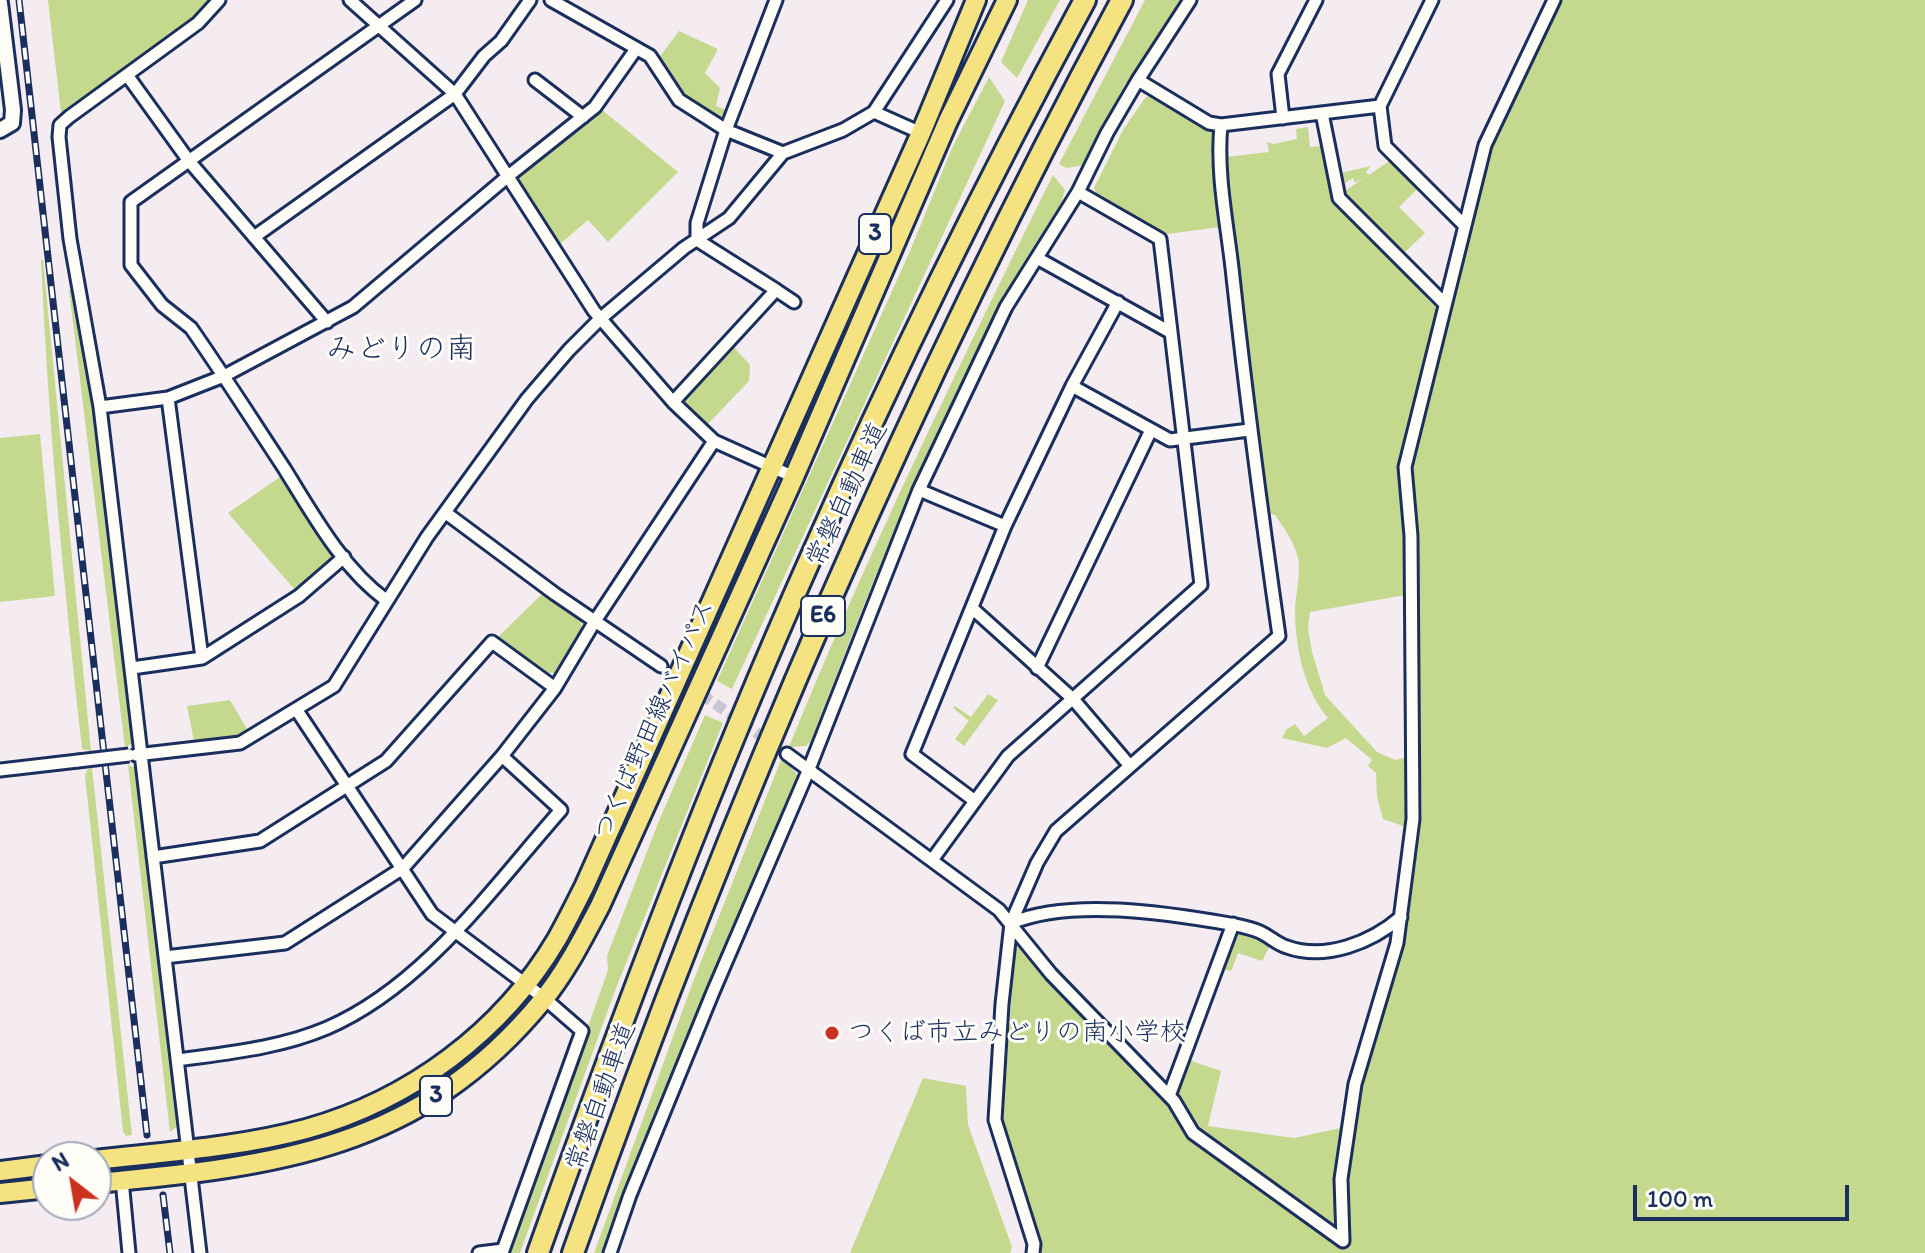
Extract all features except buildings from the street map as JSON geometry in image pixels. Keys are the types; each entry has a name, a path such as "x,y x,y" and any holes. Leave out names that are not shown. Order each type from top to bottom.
{"highway":[{"name":"常磐自動車道","path":"538,1253 657,930 811,555 992,180 1085,0"},
{"name":"常磐自動車道","path":"573,1253 687,942 840,575 944,352 1122,0"}],"main road":[{"name":"つくば野田線バイパス","path":"112,1158 263,1139 351,1115 418,1081 453,1056 486,1027 525,984 557,939 585,885 921,133 976,0"},
{"name":"つくば野田線バイパス","path":"112,1181 191,1173 302,1154 380,1127 419,1107 487,1059 544,998 563,972 600,906 794,477 948,121 1007,0"},
{"path":"0,1171 32,1167"},
{"path":"0,1193 32,1190"}],"street":[{"path":"200,1253 100,407 70,239 59,137 60,125 198,23 219,0"},
{"path":"350,0 455,94 600,319 673,402 714,441 794,477"},
{"path":"386,600 344,557 314,516 191,328 162,305 131,265 131,202 415,0"},
{"path":"254,237 455,94 484,56 501,41 530,0"},
{"path":"551,0 650,56 679,100 726,130 783,153"},
{"path":"697,240 697,223 726,130 776,0"},
{"path":"0,770 240,743 334,686 386,600 540,382 600,319 697,240 729,218 783,153 843,130 874,112 947,0"},
{"path":"610,1253 630,1195 809,769 919,490 1006,307 1078,192 1138,80 1190,0"},
{"path":"1283,118 1278,74 1316,0"},
{"path":"1432,0 1380,106 1385,146 1464,225"},
{"path":"787,754 999,910 1051,974 1169,1096 1193,1133 1343,1241 1341,1179 1355,1084 1397,943 1413,819 1411,536 1405,467 1485,145 1554,0"},
{"path":"0,3 13,110 12,123 0,130"},
{"path":"100,407 168,398 224,376 353,307 595,107 636,49"},
{"path":"127,75 189,161 327,322"},
{"path":"535,80 583,117"},
{"path":"1138,80 1209,123 1221,125 1380,106"},
{"path":"874,112 921,133"},
{"path":"1322,113 1339,198 1444,303"},
{"path":"1033,1253 1034,1244 995,1120 1002,1004 1011,923 1037,863 1056,831 1279,636 1249,430 1218,157 1221,125"},
{"path":"932,860 1008,756 1201,585 1160,239 1078,192"},
{"path":"697,240 794,302"},
{"path":"1037,258 1170,332"},
{"path":"673,402 776,290"},
{"path":"975,801 912,754 1005,526 1072,386 1118,302"},
{"path":"1072,386 1170,440 1249,430"},
{"path":"168,398 202,658"},
{"path":"1037,668 1151,430"},
{"path":"165,957 285,943 403,868 502,756 555,688 595,621 714,441"},
{"path":"919,490 1005,526"},
{"path":"446,513 661,666"},
{"path":"132,668 202,658 299,596 344,557"},
{"path":"972,608 1073,699 1130,766"},
{"path":"153,857 260,841 386,761 492,642 555,688"},
{"path":"296,709 432,914 544,998 582,1031 503,1252 479,1253"},
{"path":"178,1060 273,1045 327,1028 375,1001 415,971 561,810 502,756"},
{"path":"1011,923 1030,915 1095,907 1233,924 1259,931 1287,947 1325,951 1358,943 1402,917"},
{"path":"1169,1096 1233,924"},
{"path":"122,1180 129,1253"}],"green space":[{"path":"48,0 209,0 190,21 61,113"},
{"path":"1028,0 1060,0 1017,78 1001,62"},
{"path":"1145,0 1181,0 1150,52 1125,84 1084,165 1066,168 1059,164"},
{"path":"1562,0 1925,0 1925,1253 1040,1253 1041,1244 1003,1120 1014,954 1018,946 1023,945 1159,1092 1197,1142 1335,1244 1349,1239 1347,1179 1362,1086 1405,942 1422,813 1416,585 1405,587 1405,595 1310,612 1308,628 1325,695 1377,752 1395,760 1408,757 1409,810 1406,827 1383,819 1377,797 1376,773 1368,766 1372,760 1346,738 1327,748 1282,738 1286,730 1295,724 1304,736 1328,718 1312,694 1299,652 1295,608 1298,558 1289,536 1275,515 1267,513 1225,157 1269,152 1267,142 1274,144 1297,139 1296,129 1308,127 1310,147 1322,146 1332,198 1437,309 1451,310 1490,152"},
{"path":"679,31 718,49 705,73 720,88 716,106 728,111 722,119 687,98 658,59"},
{"path":"989,77 1005,101 732,689 717,681 910,251 952,148"},
{"path":"1150,95 1214,135 1211,160 1221,227 1167,234 1097,195 1094,188 1123,130"},
{"path":"602,110 678,172 608,242 588,220 558,246 515,184 517,177"},
{"path":"1392,159 1418,188 1399,207 1425,233 1403,254 1344,192 1365,177 1355,183 1353,178 1345,183 1341,173 1371,166 1366,172 1369,175"},
{"path":"1053,175 1065,190 1061,203 1008,289 948,409 877,574 811,741 806,746 789,747 949,387"},
{"path":"41,260 91,751 82,749 69,627 52,444"},
{"path":"69,290 72,290 90,390 133,743 125,747"},
{"path":"732,345 750,365 749,381 706,426 683,405 683,398"},
{"path":"40,434 55,596 0,602 0,438"},
{"path":"280,477 334,552 332,559 295,590 228,513"},
{"path":"543,593 581,620 582,628 554,673 547,673 497,638"},
{"path":"988,694 998,700 964,746 955,739 969,721 953,708 955,706 971,717"},
{"path":"230,700 248,731 239,737 194,741 187,706"},
{"path":"705,715 723,723 616,988 520,1253 508,1253 608,970 607,956 658,823"},
{"path":"781,760 788,763 797,775 796,781 654,1113 603,1253 594,1253 693,982"},
{"path":"128,765 136,768 178,1126 170,1132"},
{"path":"92,768 132,1135 126,1136 123,1132 85,775"},
{"path":"1242,933 1253,935 1270,946 1262,961 1238,953 1231,971 1223,969 1234,937"},
{"path":"1189,1060 1221,1071 1208,1126 1294,1138 1345,1127 1337,1168 1333,1227 1196,1132 1176,1099"},
{"path":"923,1078 966,1086 968,1125 1012,1247 1010,1253 850,1253"}],"tunnel":[{"path":"661,666 787,754"}],"railway":[{"path":"19,0 147,1135"},
{"path":"163,1195 170,1253"}],"place":[{"name":"つくば市立みどりの南小学校","path":"832,1033"}],"district":[{"name":"みどりの南","path":"401,350"}]}
